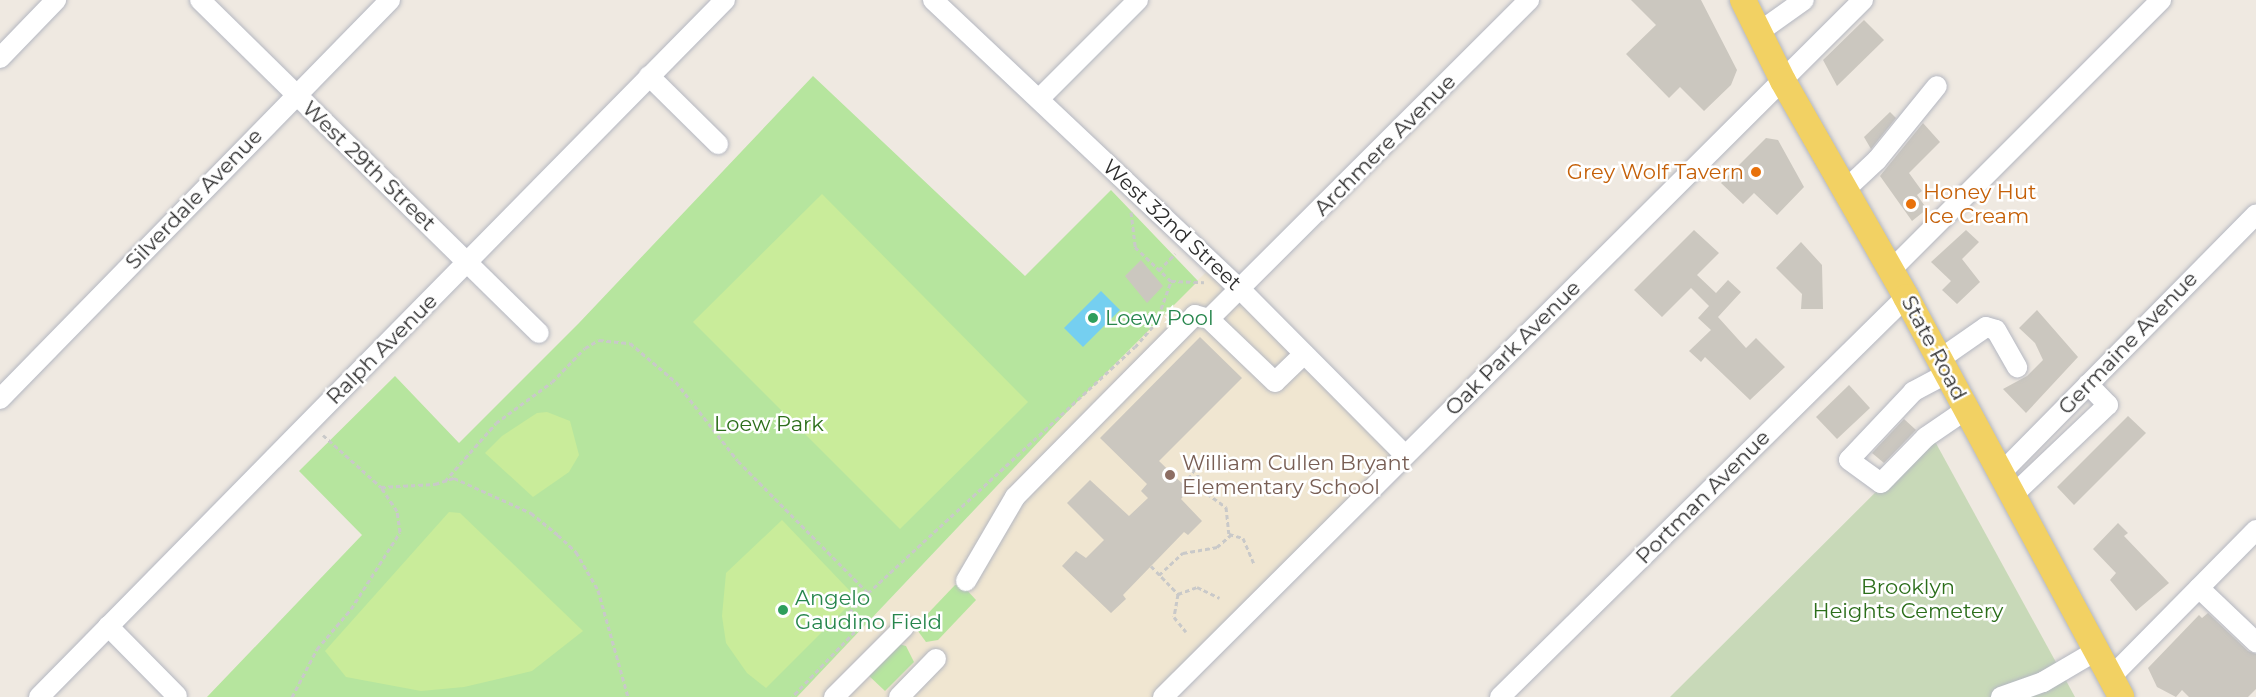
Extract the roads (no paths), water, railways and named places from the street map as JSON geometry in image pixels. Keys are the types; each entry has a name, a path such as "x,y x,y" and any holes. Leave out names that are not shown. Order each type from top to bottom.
{"main road":[{"name":"State Road","path":"1743,0 1783,81 1944,366 2116,687"}],"street":[{"path":"0,58 56,0"},
{"name":"West 29th Street","path":"200,0 538,333"},
{"name":"Silverdale Avenue","path":"0,399 390,0"},
{"name":"Ralph Avenue","path":"39,697 725,0"},
{"name":"West 32nd Street","path":"933,0 1240,289 1405,455"},
{"path":"1039,99 1138,0"},
{"name":"Archmere Avenue","path":"1209,319 1529,0"},
{"path":"1759,32 1803,0"},
{"name":"Oak Park Avenue","path":"1168,695 1405,455 1863,0"},
{"path":"1891,270 2161,0"},
{"path":"649,76 718,144"},
{"path":"1845,190 1877,160 1938,86"},
{"name":"Germaine Avenue","path":"2001,473 2256,214"},
{"name":"Portman Avenue","path":"1500,697 1906,297"},
{"path":"966,581 1015,497 1195,315 1209,319 1275,382 1304,354"},
{"path":"1967,409 1926,437 1881,483 1849,460 1913,392 1986,327 1996,330 2017,367"},
{"path":"2013,495 2108,405 2088,384"},
{"path":"2116,687 2199,588 2256,530"},
{"path":"2199,588 2256,642"},
{"path":"108,626 177,696"},
{"path":"834,697 904,627"},
{"path":"2001,697 2043,681 2096,651"},
{"path":"899,697 936,659"}],"water":[{"name":"Loew Pool","path":"1101,291 1120,310 1083,347 1064,328"}],"place":[{"name":"Grey Wolf Tavern","path":"1756,172"},
{"name":"Honey Hut Ice Cream","path":"1911,204"},
{"name":"Loew Pool","path":"1093,318"},
{"name":"William Cullen Bryant Elementary School","path":"1170,475"},
{"name":"Angelo Gaudino Field","path":"783,610"}],"park label":[{"name":"Loew Park","path":"769,424"},
{"name":"Brooklyn Heights Cemetery","path":"1908,599"}]}
